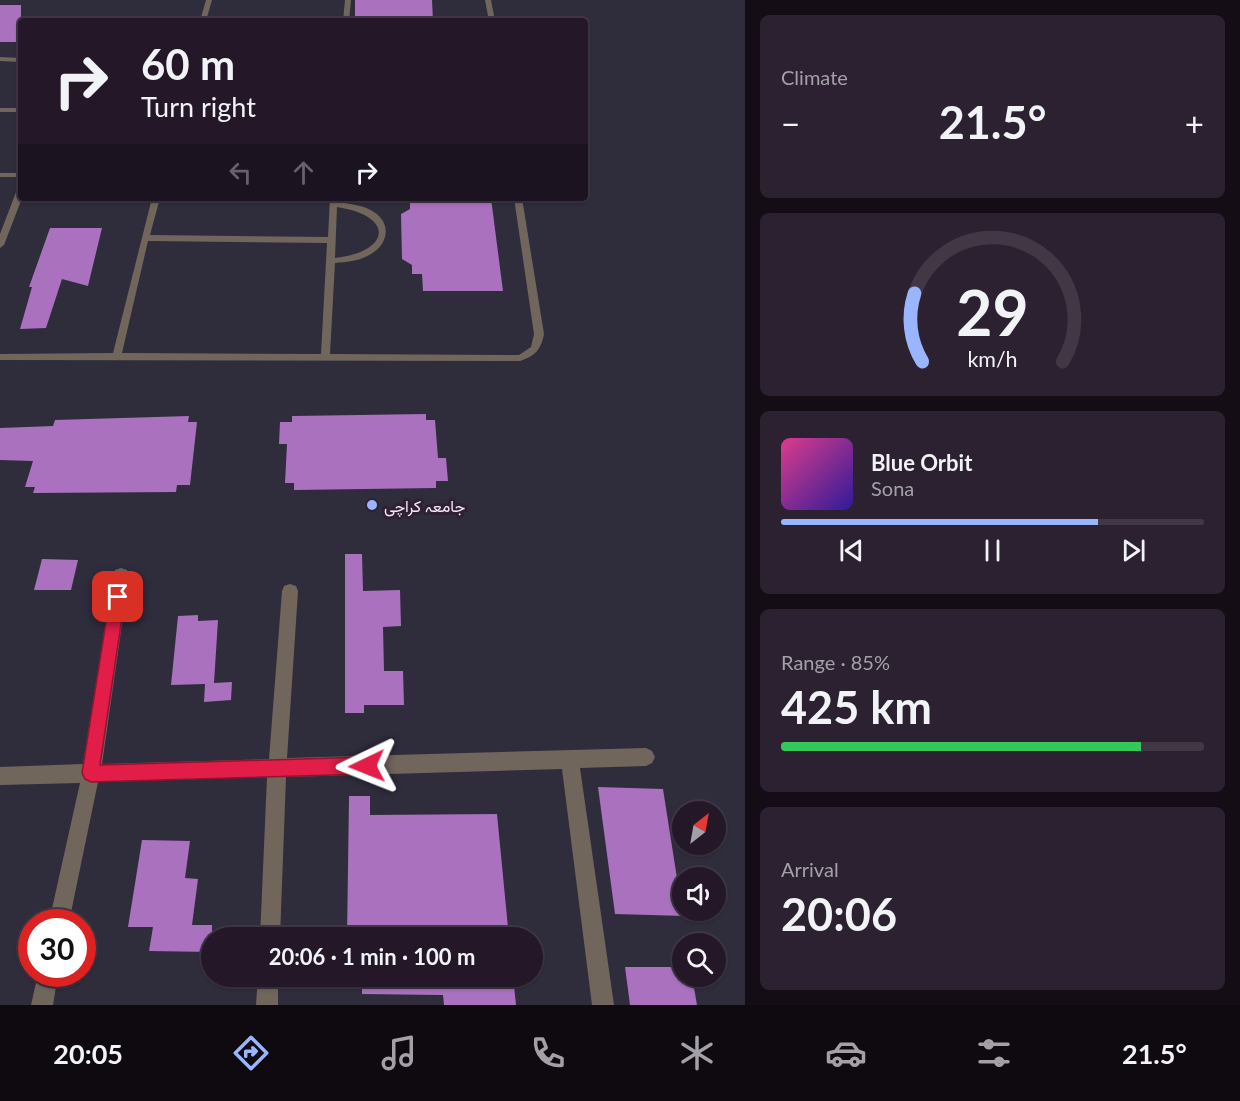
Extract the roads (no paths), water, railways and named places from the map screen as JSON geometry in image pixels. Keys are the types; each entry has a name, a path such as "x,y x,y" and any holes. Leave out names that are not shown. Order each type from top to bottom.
{"street":[{"path":"62,909 91,773 121,575"},
{"path":"270,927 277,768 290,591"},
{"path":"0,776 646,757"},
{"path":"570,759 603,1005"},
{"path":"42,1005 45,987"},
{"path":"267,1005 268,987"}],"lane":[{"path":"204,18 209,0"},
{"path":"346,18 348,0"},
{"path":"488,0 491,18"},
{"path":"0,59 18,60"},
{"path":"0,110 18,110"},
{"path":"0,175 18,175"},
{"path":"0,245 18,197"},
{"path":"117,357 155,201"},
{"path":"325,357 331,240 334,201 366,209 377,217 384,227 383,238 376,249 364,257 348,261 330,261"},
{"path":"0,357 520,358 532,354 537,347 539,334 518,201"},
{"path":"145,238 331,240"}],"place":[{"name":"جامعہ کراچی","path":"372,505"}]}
